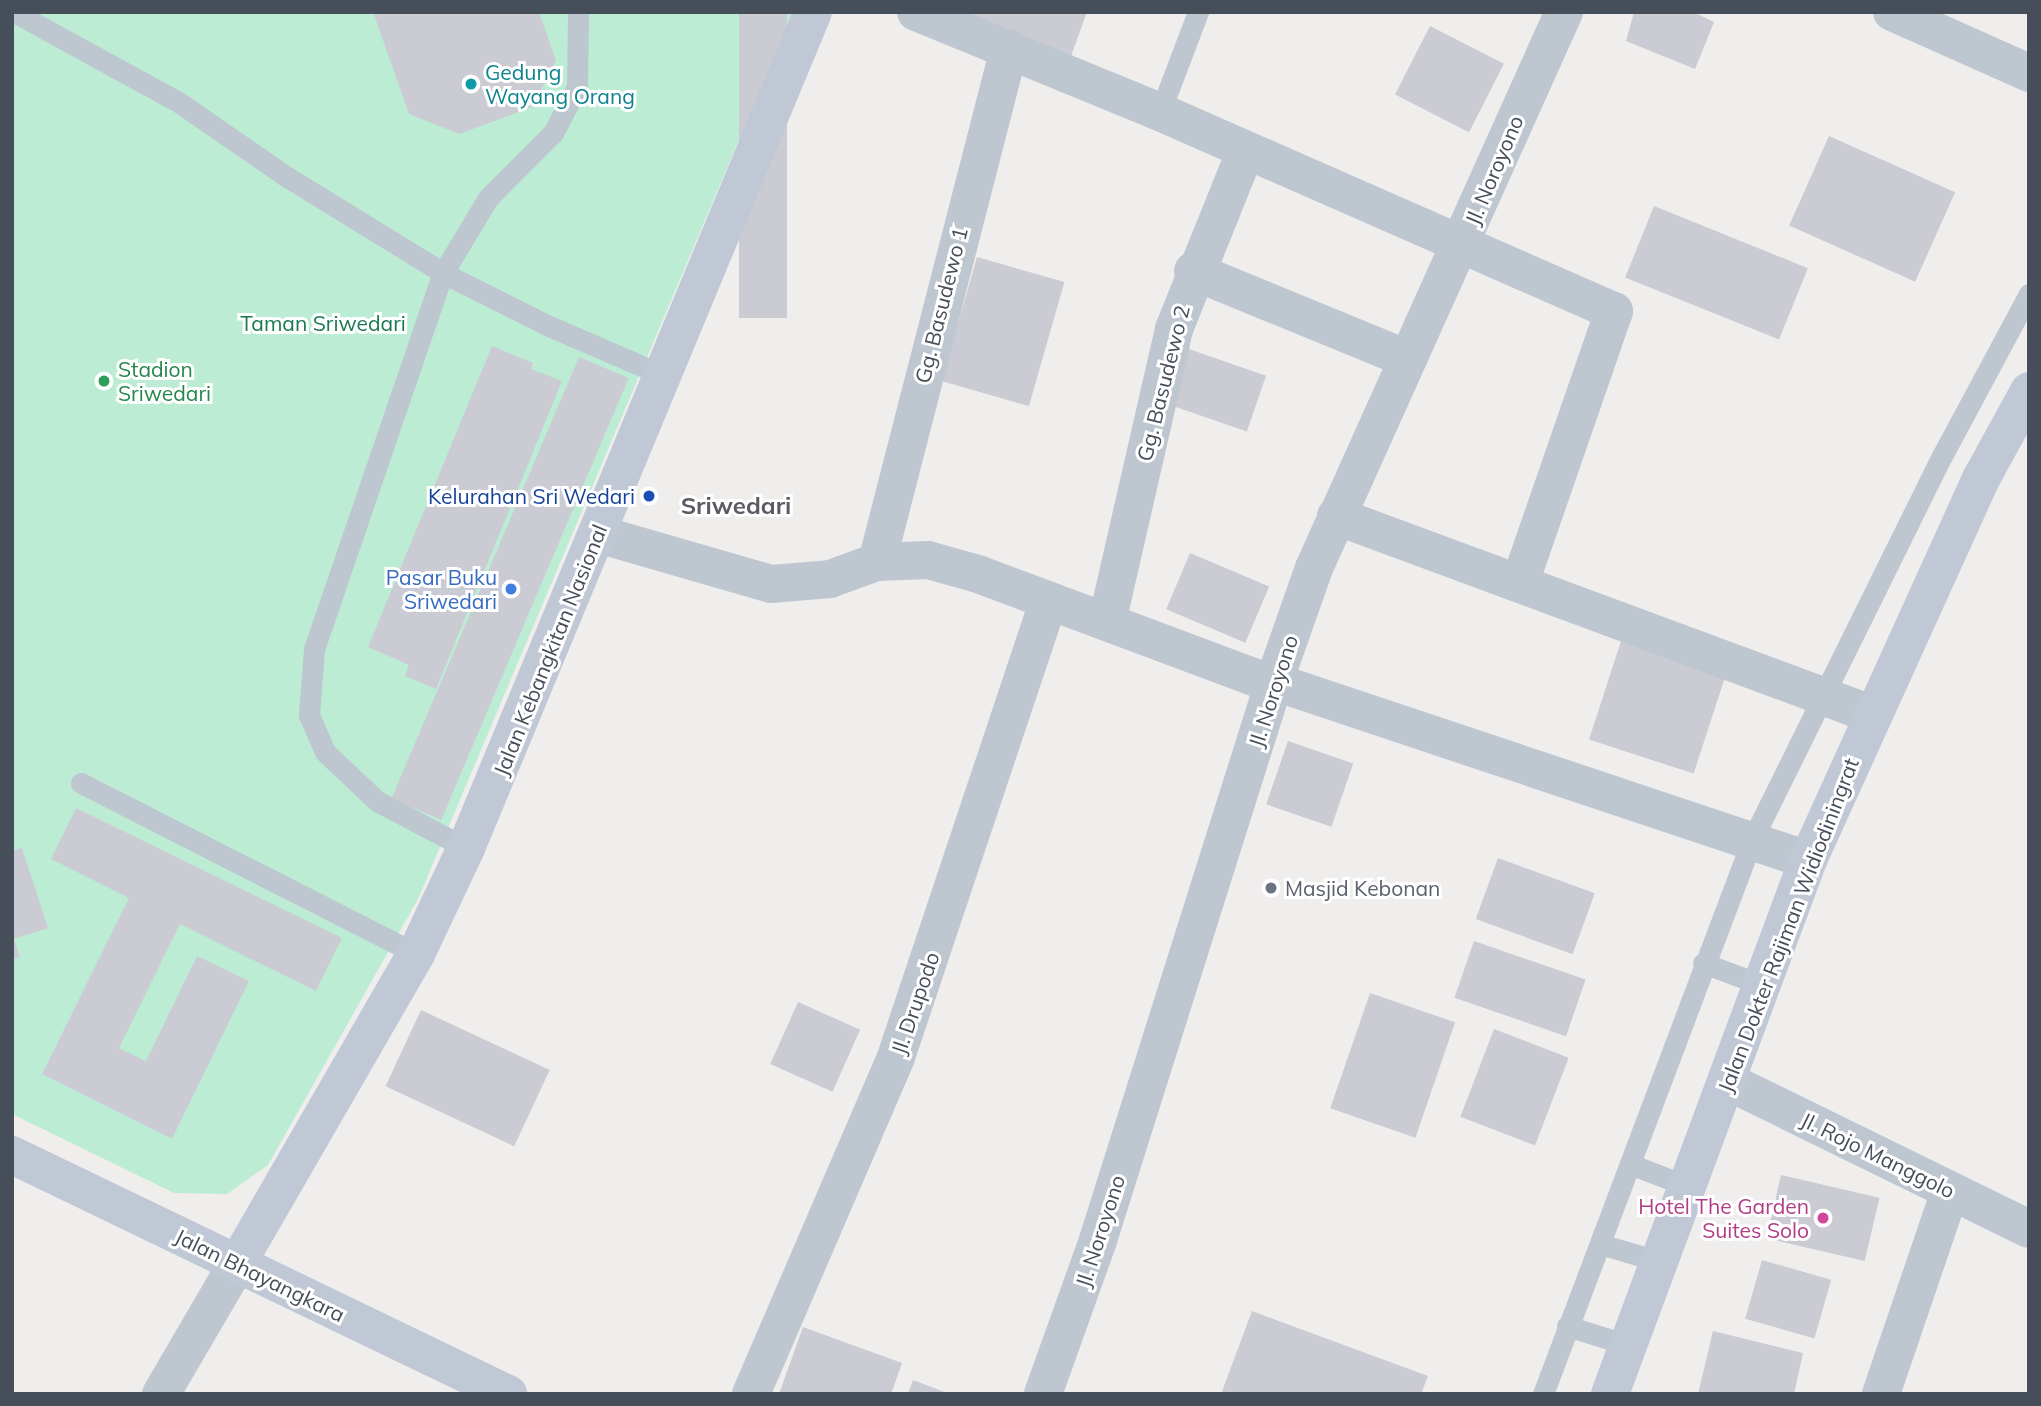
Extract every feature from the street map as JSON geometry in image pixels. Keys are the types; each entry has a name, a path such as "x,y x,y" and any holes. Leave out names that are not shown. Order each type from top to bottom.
{"main road":[{"name":"Jalan Kebangkitan Nasional","path":"237,1264 416,954 466,848 813,12"},
{"name":"Jalan Dokter Rajiman Widiodiningrat","path":"1610,1394 1808,860 1871,714 1982,477 2029,391"},
{"name":"Jalan Bhayangkara","path":"12,1155 508,1394"}],"street":[{"path":"916,12 1160,113 1461,247 1614,311 1520,582"},
{"name":"Jl. Noroyono","path":"1043,1394 1098,1240 1275,684 1336,516 1461,247 1564,12"},
{"path":"1916,17 2029,73"},
{"name":"Gg. Basudewo 1","path":"877,562 1009,49"},
{"name":"Gg. Basudewo 2","path":"1107,622 1164,362 1194,271 1245,152"},
{"path":"1194,271 1408,359"},
{"path":"1336,516 1871,714"},
{"path":"598,534 771,584 830,579 877,562 928,560 1049,601 1275,684 1808,860"},
{"name":"Jl. Drupodo","path":"751,1394 896,1057 1049,601"},
{"name":"Jl. Rojo Manggolo","path":"1727,1081 2029,1229"},
{"path":"1881,1394 1950,1191"},
{"path":"161,1394 237,1264"}],"lane":[{"path":"14,12 180,103 284,175 443,273 549,326 663,375"},
{"path":"466,848 377,801 325,752 309,715 314,649 443,273 488,198 553,132 577,87 578,12"},
{"path":"1160,113 1198,12"},
{"path":"1543,1394 1703,963 1752,840 1826,696 1942,456 2029,294"},
{"path":"81,783 416,954"},
{"path":"1703,963 1762,985"},
{"path":"1630,1164 1687,1186"},
{"path":"1600,1244 1658,1261"},
{"path":"1567,1326 1628,1345"}],"green space":[{"name":"Taman Sriwedari","path":"12,12 793,12 418,899 268,1165 227,1194 174,1193 12,1114"}],"building":[{"name":"Gedung Wayang Orang","path":"373,12 539,12 556,61 532,107 459,134 409,114"},
{"path":"739,12 787,12 787,318 739,318"},
{"path":"952,12 1087,12 1071,56"},
{"path":"1634,12 1693,12 1714,22 1695,69 1626,41"},
{"path":"1430,26 1504,64 1469,132 1395,95"},
{"path":"1829,136 1955,192 1915,282 1789,226"},
{"path":"1654,206 1808,268 1779,340 1625,277"},
{"path":"977,257 1064,282 1029,406 941,381"},
{"path":"492,346 533,363 531,369 562,381 436,689 405,676 409,665 368,647"},
{"path":"1180,346 1266,376 1247,431 1161,402"},
{"name":"Pasar Buku Sriwedari","path":"579,357 629,378 441,820 391,799"},
{"path":"1190,553 1269,587 1245,643 1166,609"},
{"path":"1623,635 1728,669 1694,774 1589,740"},
{"path":"1288,741 1353,763 1331,827 1266,804"},
{"path":"76,808 342,938 316,991 180,924 119,1048 146,1061 197,956 249,981 172,1139 42,1074 129,898 51,859"},
{"path":"22,848 48,928 14,939 20,957 12,960 12,851"},
{"path":"1498,858 1595,893 1573,954 1476,919"},
{"path":"1474,941 1586,979 1566,1036 1454,998"},
{"path":"1370,993 1455,1022 1415,1138 1330,1108"},
{"path":"798,1002 860,1030 832,1092 770,1064"},
{"path":"421,1010 550,1070 514,1146 386,1086"},
{"path":"1494,1029 1569,1058 1535,1145 1460,1117"},
{"name":"Hotel The Garden Suites Solo","path":"1781,1175 1879,1198 1865,1261 1766,1238"},
{"path":"1762,1260 1831,1280 1814,1338 1745,1319"},
{"path":"1252,1311 1428,1376 1421,1394 1221,1394"},
{"path":"803,1327 902,1363 891,1394 779,1394"},
{"path":"1713,1331 1803,1353 1794,1394 1698,1394"},
{"path":"913,1380 950,1394 908,1394"}],"place":[{"name":"Gedung Wayang Orang","path":"471,84"},
{"name":"Stadion Sriwedari","path":"104,381"},
{"name":"Kelurahan Sri Wedari","path":"649,496"},
{"name":"Pasar Buku Sriwedari","path":"511,589"},
{"name":"Masjid Kebonan","path":"1271,888"},
{"name":"Hotel The Garden Suites Solo","path":"1823,1218"}],"district":[{"name":"Sriwedari","path":"736,506"}]}
